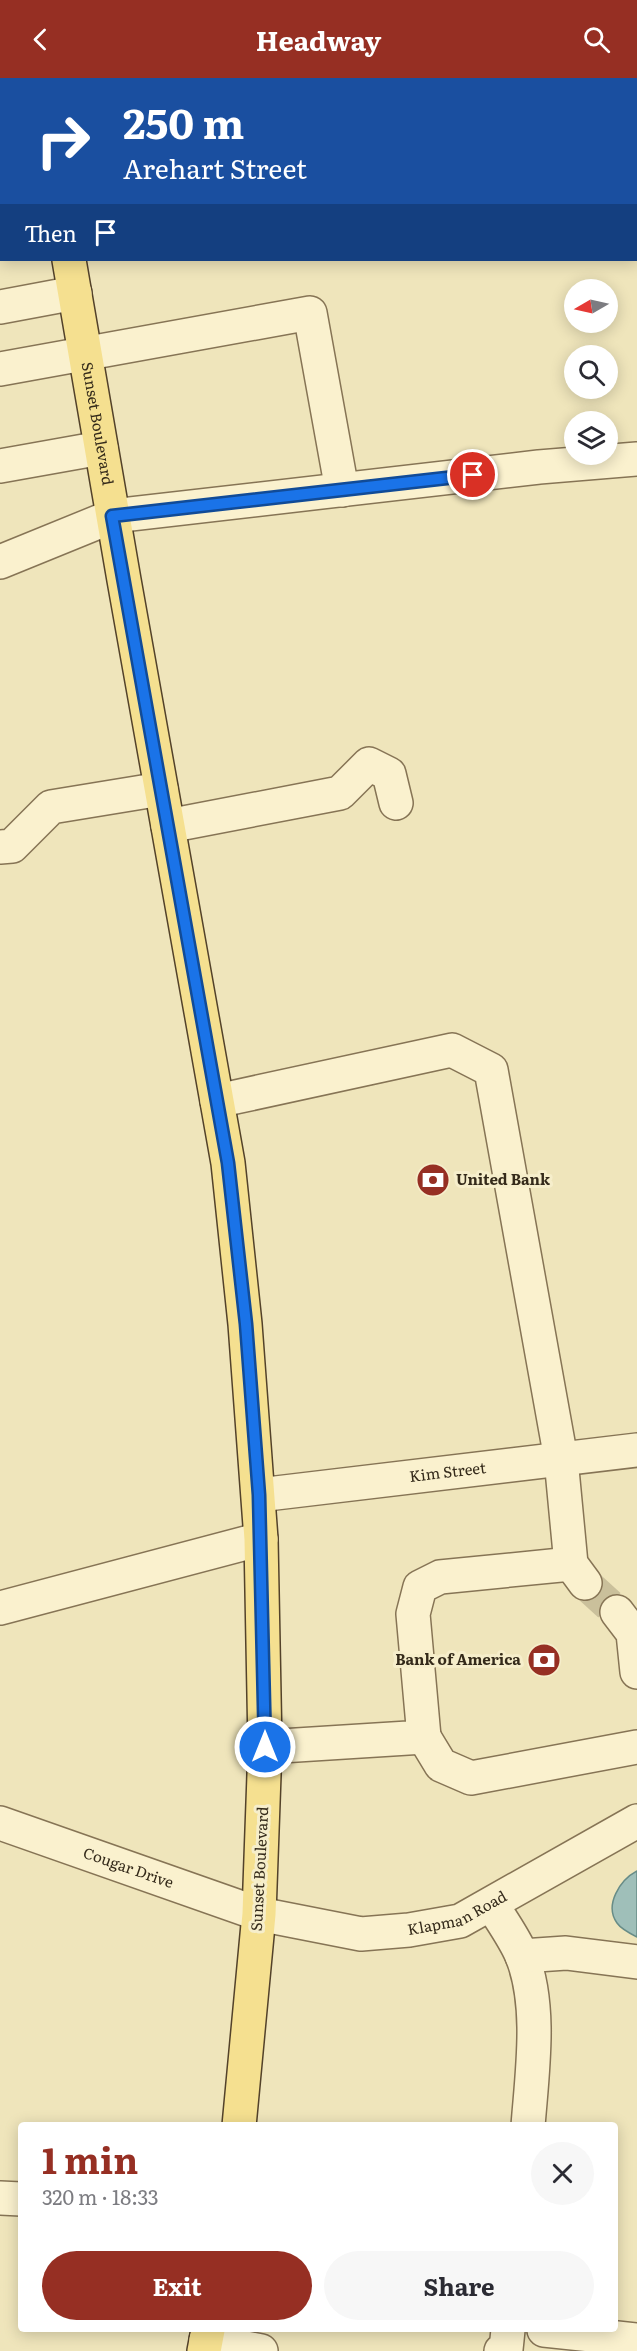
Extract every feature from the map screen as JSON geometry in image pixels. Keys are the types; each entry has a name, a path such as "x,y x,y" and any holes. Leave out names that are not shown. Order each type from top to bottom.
{"main road":[{"name":"Sunset Boulevard","path":"69,261 112,516 228,1163 246,1324 261,1539 265,1747 259,1914 239,2122"}],"street":[{"path":"0,307 75,293"},
{"path":"0,369 310,313 342,490"},
{"path":"0,466 101,448"},
{"path":"0,562 112,516 637,459"},
{"path":"168,826 340,793 369,764 389,774 396,803"},
{"path":"0,848 12,846 51,807 161,789"},
{"path":"217,1101 452,1050 491,1070 561,1459 578,1574 440,1577 420,1587 413,1614 424,1737 441,1765 471,1778 637,1747 637,1726"},
{"name":"Kim Street","path":"259,1495 637,1450"},
{"path":"0,1608 261,1539"},
{"path":"617,1612 633,1633 637,1672"},
{"path":"265,1747 424,1737"},
{"name":"Klapman Road","path":"259,1914 361,1934 409,1930 460,1921 492,1905 637,1821"},
{"name":"Cougar Drive","path":"0,1823 259,1914"},
{"path":"492,1905 522,1956 532,1996 534,2062 528,2122"},
{"path":"522,1956 566,1953 637,1962"},
{"path":"0,2198 18,2199"},
{"path":"501,2351 506,2349 508,2332"},
{"path":"563,2332 637,2340"},
{"path":"206,2340 261,2351"}],"water":[{"path":"637,1871 637,1937 619,1925 613,1916 612,1909 620,1887"}],"tunnel":[{"path":"585,1583 617,1612"}],"place":[{"name":"United Bank","path":"433,1180"},
{"name":"Bank of America","path":"544,1660"}],"route":[{"path":"265,1747 264,1627 259,1495 246,1324 228,1163 112,516 473,475"}]}
